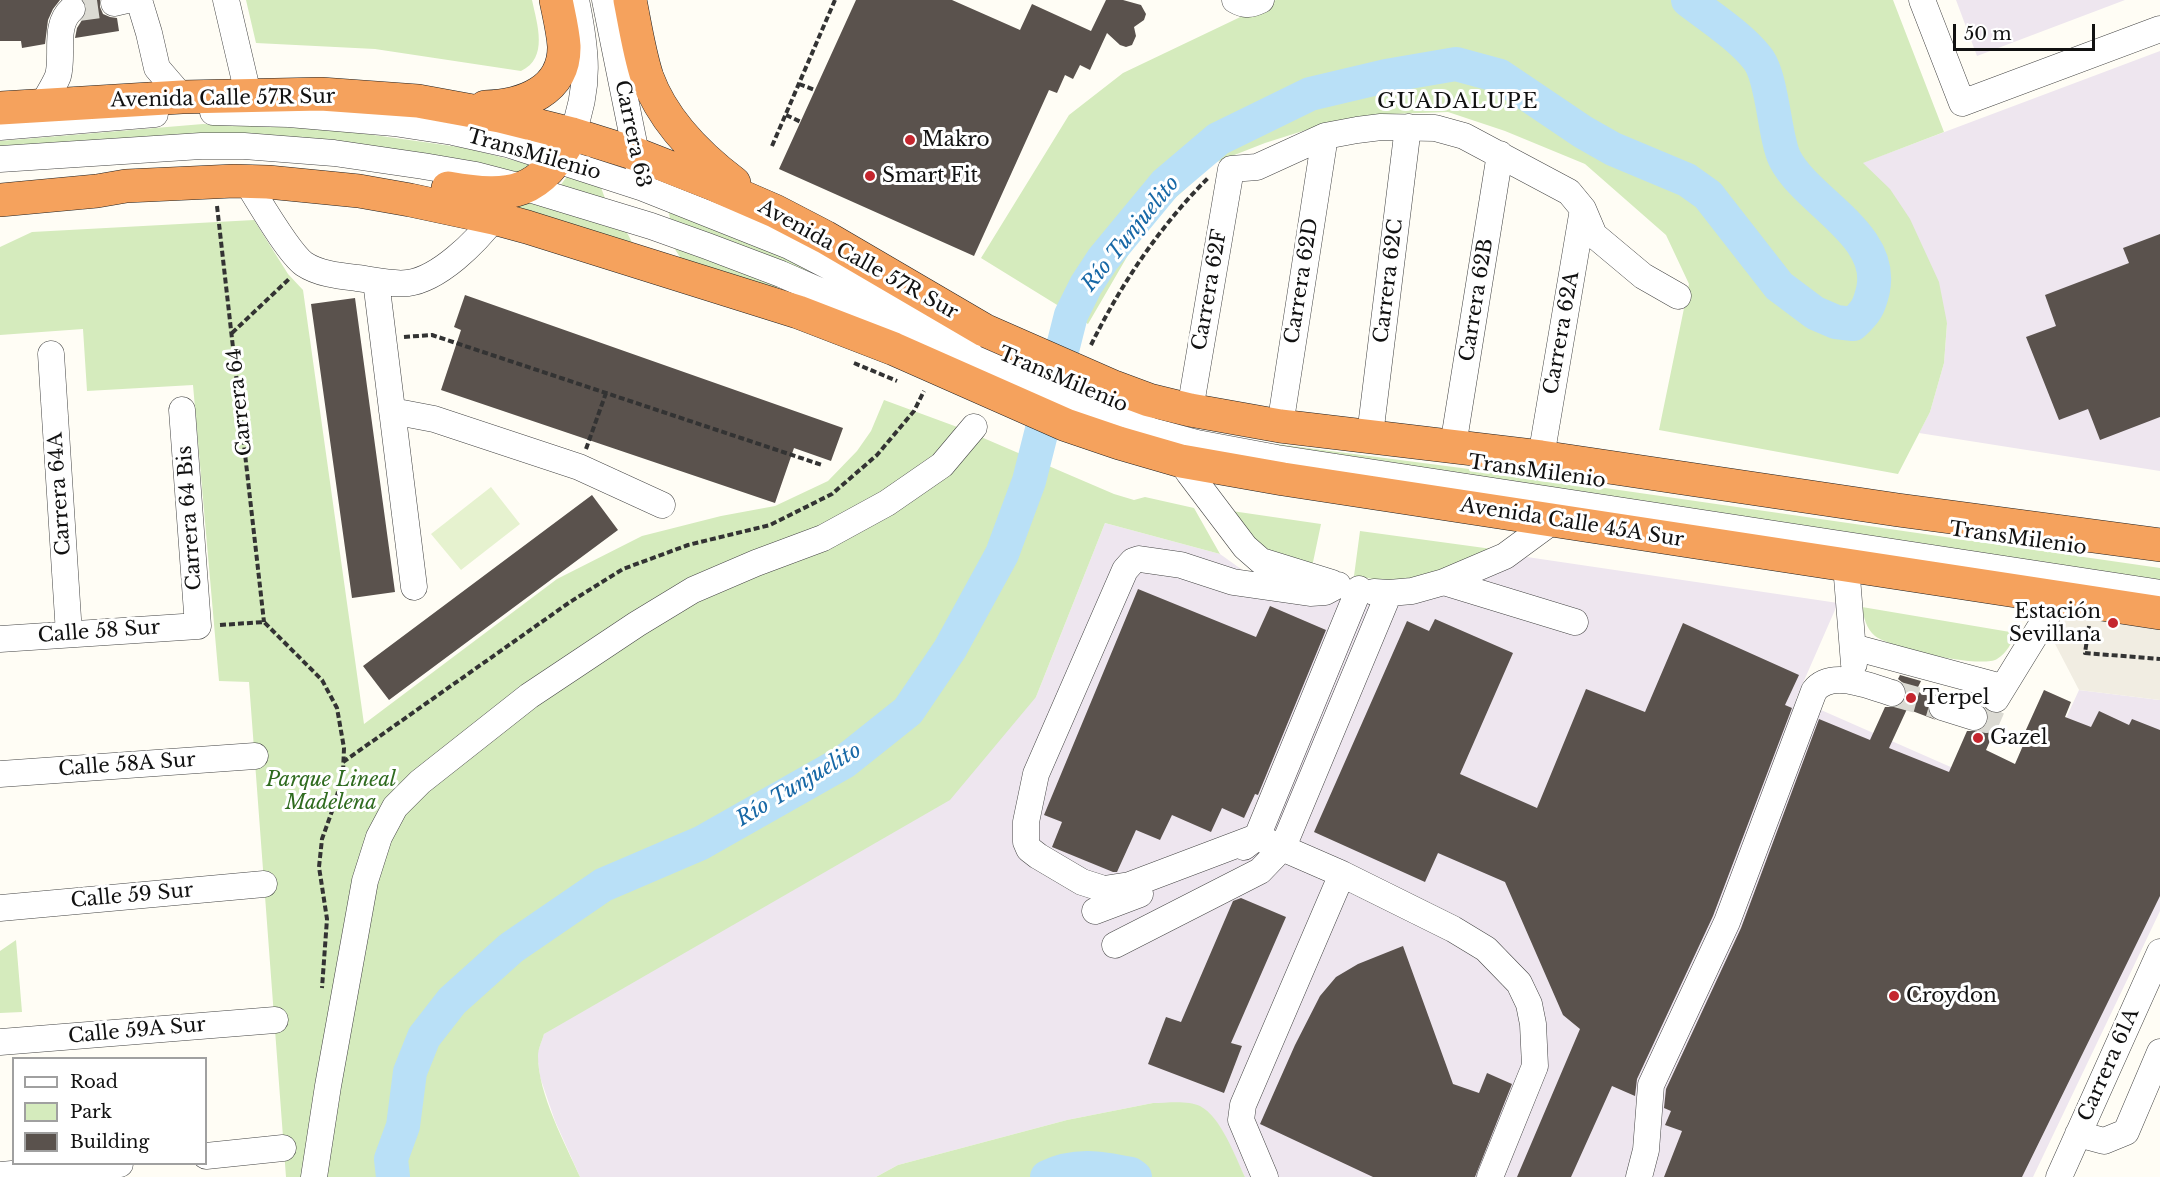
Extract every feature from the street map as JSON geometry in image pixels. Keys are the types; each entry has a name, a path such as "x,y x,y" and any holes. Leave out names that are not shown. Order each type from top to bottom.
{"highway":[{"path":"449,106 505,106 523,102 538,95 549,86 558,76 564,46 556,0"},
{"path":"630,0 647,77 666,114 690,144 718,170 769,209"},
{"name":"Avenida Calle 57R Sur","path":"0,108 248,94 321,94 407,100 449,106 565,147 636,154 715,184 825,237 984,330 1001,366"},
{"path":"98,191 168,170 221,164 266,165 329,171 487,194 502,194 526,188 548,171 565,147"},
{"path":"0,200 98,191 126,186 246,181 359,191 494,218 798,312 894,349 1001,366"},
{"name":"Avenida Calle 45A Sur","path":"1001,366 1080,388 1280,426 1541,457 1898,510 2160,544"},
{"name":"Avenida Calle 45A Sur","path":"1001,366 1080,388 1119,443 1181,460 1283,479 2160,613"}],"street":[{"path":"226,0 248,94"},
{"name":"Carrera 63","path":"565,147 582,106 586,73 585,52 576,0"},
{"name":"Carrera 63","path":"605,0 661,268"},
{"path":"1235,0 1249,4 1261,0"},
{"path":"1923,0 1962,103 2160,29"},
{"path":"127,1 149,33 157,68 182,97"},
{"path":"42,106 58,76 64,15 72,9"},
{"name":"TransMilenio","path":"0,127 165,113 289,114 394,123 453,132 507,144 565,147 643,188 819,260 1001,366"},
{"path":"1231,170 1257,167 1325,136 1381,128 1408,127 1435,128 1464,136 1569,192 1583,209 1594,235 1643,276 1678,296"},
{"name":"Carrera 62C","path":"1370,435 1408,127"},
{"name":"Carrera 62D","path":"1280,426 1325,136"},
{"name":"TransMilenio","path":"0,159 201,146 244,146 334,153 476,175 651,226 780,274 1001,366"},
{"name":"Carrera 62B","path":"1453,446 1500,154"},
{"name":"Carrera 62F","path":"1190,410 1231,170"},
{"path":"246,181 293,253 304,264 321,272 375,281 409,283 443,267 480,236 494,218"},
{"name":"Carrera 62A","path":"1541,457 1583,209"},
{"path":"375,281 414,587"},
{"name":"Carrera 64A","path":"51,354 69,634"},
{"name":"TransMilenio","path":"1080,388 1130,409 1212,431 1502,466 2160,560"},
{"name":"TransMilenio","path":"1080,388 1152,431 1197,443 1277,458 2160,592"},
{"name":"Carrera 64 Bis","path":"182,410 198,626"},
{"path":"392,411 435,419 579,467 663,505"},
{"path":"314,1177 365,881 378,837 395,807 420,782 529,696 638,624 693,590 823,538 887,503 942,465 974,427"},
{"path":"1181,460 1245,548 1261,561 1349,587 1389,593 1412,591 1444,582 1505,556 1554,520"},
{"path":"1349,587 1310,593 1233,582 1181,565 1139,559 1132,561 1125,570 1036,774 1026,822 1026,842 1029,849 1038,856 1082,882 1104,889 1130,885 1257,837 1342,874 1453,929 1486,950 1519,983 1529,1004 1533,1024 1535,1066 1490,1177"},
{"path":"1846,565 1856,682"},
{"path":"1444,582 1575,622"},
{"path":"1095,911 1217,865 1257,837 1349,587"},
{"path":"1115,945 1260,871 1283,847 1389,593"},
{"path":"1853,646 1999,693 2058,598"},
{"name":"Calle 58 Sur","path":"0,639 198,626"},
{"path":"1639,1177 1646,1150 1651,1085 1727,922 1814,691 1820,684 1827,681 1856,682 1892,693"},
{"path":"1942,707 1974,717"},
{"name":"Calle 58A Sur","path":"0,774 255,756"},
{"path":"1265,1177 1241,1120 1244,1105 1342,874"},
{"name":"Calle 59 Sur","path":"0,909 264,884"},
{"name":"Carrera 61A","path":"2059,1177 2160,952"},
{"name":"Calle 59A Sur","path":"0,1042 275,1020"},
{"path":"2078,1134 2104,1141 2126,1132 2160,1052"},
{"path":"207,1156 283,1148"},
{"path":"0,1175 109,1165"}],"path":[{"path":"772,146 835,0"},
{"path":"799,84 815,90"},
{"path":"786,115 801,122"},
{"path":"1080,388 1107,312 1159,232 1182,204 1212,174 1231,170"},
{"name":"Carrera 64","path":"218,204 264,622"},
{"path":"232,333 304,264"},
{"path":"383,338 432,335 822,465"},
{"path":"846,360 902,382"},
{"path":"343,762 561,608 623,569 688,545 770,525 832,494 877,455 914,411 924,392 935,396"},
{"path":"579,467 606,393"},
{"path":"2090,617 2085,653 2160,659"},
{"path":"198,626 264,622 322,680 337,708 344,748 340,783 322,839 319,867 327,919 321,992"}],"shaded area":[{"path":"1956,0 2125,0 1977,56"},
{"path":"2160,51 2160,471 1919,433 1930,412 1944,363 1947,323 1862,163"},
{"path":"1105,523 1220,554 1255,579 1401,605 1420,601 1527,557 1838,603 1796,699 2028,801 2079,690 2160,700 2160,911 2033,1177 1245,1177 1220,1127 1209,1113 1187,1103 1153,1103 1067,1120 898,1165 876,1177 580,1177 555,1121 540,1077 537,1054 544,1034 1036,697"},
{"path":"2055,611 2160,628 2160,700 2079,690 2052,638"}],"green space":[{"path":"246,0 532,0 538,30 538,49 530,65 521,71 375,49 256,43"},
{"path":"1276,0 1893,0 1944,132 1863,163 1890,189 1910,219 1939,282 1947,323 1944,363 1930,412 1898,474 1659,430 1689,284 1666,235 1585,164 1505,131 1448,112 1391,114 1331,122 1265,143 1214,163 1173,200 1131,250 1088,324 981,258 1069,115 1123,73"},
{"path":"203,124 331,129 466,148 532,165 524,175 448,157 370,146 0,152 0,141"},
{"path":"568,175 600,185 606,201 560,186"},
{"path":"522,198 623,225 635,248 491,202"},
{"path":"668,210 824,272 822,284 672,226"},
{"name":"Parque Lineal Madelena","path":"254,220 288,274 303,290 364,724 557,579 642,536 721,516 775,506 828,481 857,451 871,431 884,400 960,428 1114,494 1134,500 1145,497 1194,508 1220,554 1105,523 1036,697 950,800 544,1034 538,1056 542,1086 553,1118 580,1177 286,1177 249,682 219,681 193,385 87,391 83,329 0,335 0,247 32,232"},
{"path":"671,243 777,279 778,296 683,262"},
{"path":"1277,444 1515,475 2160,568 2160,583 1276,450"},
{"path":"491,487 520,524 461,570 431,534"},
{"path":"1225,510 1321,524 1312,567 1273,558"},
{"path":"1360,531 1492,549 1416,579 1393,582 1354,576"},
{"path":"1862,607 2016,633 2006,651 1997,659 1973,661 1936,656 1898,646 1875,636 1867,626"},
{"path":"16,940 22,1012 0,1013 0,951"},
{"path":"1153,1103 1189,1103 1208,1111 1227,1138 1245,1177 876,1177 898,1165 1067,1120"}],"building":[{"path":"0,0 60,0 48,20 45,44 22,48 21,41 0,41"},
{"path":"84,0 100,0 103,14 117,18 119,31 75,38 77,28 87,12"},
{"name":"Makro","path":"856,0 952,0 1020,30 1032,4 1091,31 1106,0 1123,0 1141,5 1146,14 1144,20 1134,27 1136,36 1132,45 1126,47 1120,45 1107,33 1090,70 1080,65 1073,79 1065,75 1057,93 1049,90 974,256 779,169"},
{"path":"2160,234 2160,417 2100,440 2088,409 2059,420 2026,337 2056,326 2045,295 2129,263 2123,248"},
{"path":"465,295 843,428 831,461 794,448 775,503 441,390 461,330 454,327"},
{"path":"355,298 395,592 352,598 311,304"},
{"path":"592,495 618,530 389,700 363,666"},
{"path":"1138,589 1256,637 1270,606 1326,630 1258,795 1255,794 1244,818 1222,808 1211,832 1172,815 1160,840 1136,830 1117,872 1113,872 1052,847 1062,822 1044,815"},
{"path":"1435,619 1513,653 1460,774 1537,808 1586,689 1645,712 1683,623 1799,675 1785,705 1792,708 1713,916 1637,1079 1635,1096 1612,1086 1571,1177 1517,1177 1580,1029 1563,1015 1505,882 1438,853 1425,882 1314,832 1407,621 1429,631"},
{"name":"Croydon","path":"1900,675 1921,681 1916,691 1931,697 1928,711 1936,720 1907,709 1889,748 1949,772 1967,731 1978,731 1985,728 1988,722 1987,711 1995,714 2002,713 1986,750 2015,764 2028,734 2025,732 2044,690 2071,702 2065,717 2091,727 2099,711 2129,725 2132,719 2160,730 2160,896 2022,1177 1664,1177 1682,1131 1665,1125 1671,1111 1664,1108 1666,1089 1741,928 1819,719 1870,740 1885,707 1896,707 1906,698 1906,689 1898,679"},
{"path":"1241,898 1286,917 1231,1043 1242,1046 1224,1093 1148,1064 1166,1017 1181,1022 1233,901"},
{"path":"1403,946 1453,1084 1479,1093 1487,1073 1512,1084 1475,1177 1373,1177 1260,1124 1295,1045 1320,996 1336,977 1358,964"}],"waterway":[{"name":"Río Tunjuelito","path":"393,1177 391,1159 403,1126 410,1072 424,1037 452,1001 511,948 603,885 701,843 844,762 908,711 950,649 1002,554 1029,481 1071,315 1086,285 1103,259 1165,184 1218,139 1310,94 1386,76 1456,64 1500,76 1583,132 1613,149 1687,180 1708,195 1779,286 1815,313 1836,322 1853,324 1866,309 1873,290 1874,270 1867,252 1856,235 1810,190 1785,159 1778,137 1767,80 1758,59 1734,35 1688,0"},
{"name":"Río Tunjuelito","path":"1047,1177 1078,1168 1120,1172 1135,1177"}],"tunnel":[{"path":"72,9 114,3"},
{"path":"1892,693 1942,707"},
{"path":"1974,717 1987,720 1996,699"}],"place":[{"name":"Makro","path":"910,140"},
{"name":"Smart Fit","path":"870,176"},
{"name":"Estación Sevillana","path":"2113,623"},
{"name":"Terpel","path":"1911,698"},
{"name":"Gazel","path":"1978,738"},
{"name":"Croydon","path":"1894,996"}],"district":[{"name":"GUADALUPE","path":"1458,102"}]}
